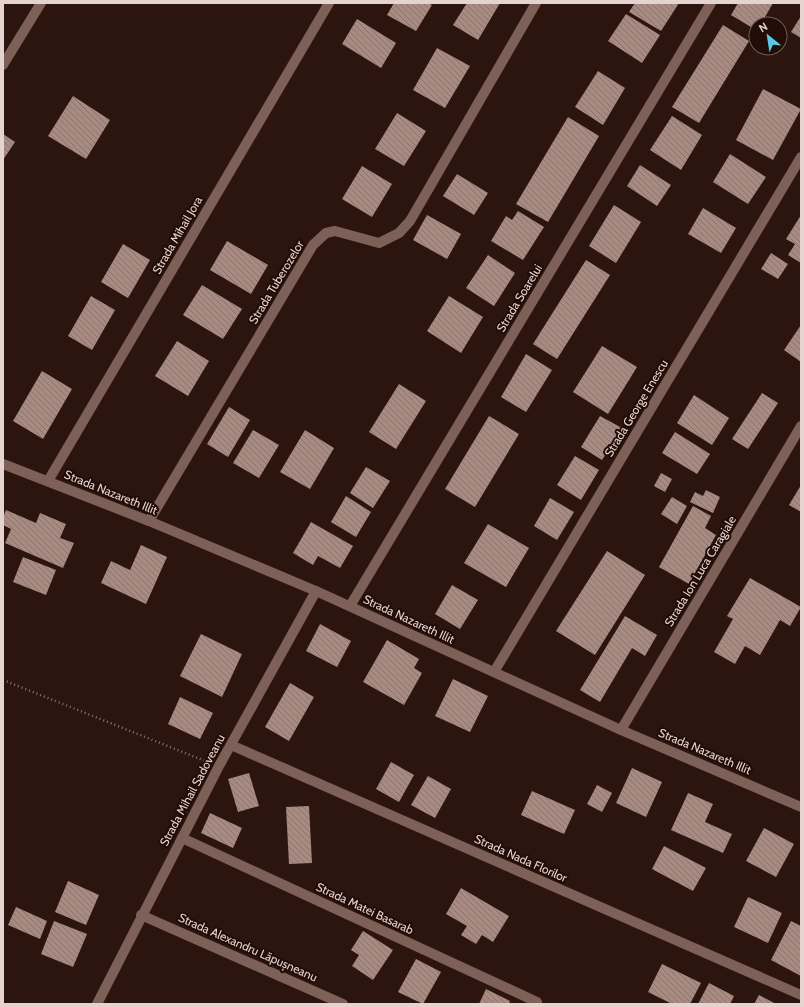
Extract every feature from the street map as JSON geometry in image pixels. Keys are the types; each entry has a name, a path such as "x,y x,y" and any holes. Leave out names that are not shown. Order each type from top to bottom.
{"street":[{"path":"3,65 41,3"},
{"name":"Strada Mihail Jora","path":"48,481 329,3"},
{"name":"Strada Tuberozelor","path":"149,521 313,245 326,233 335,230 379,243 399,233 410,221 536,3"},
{"name":"Strada Soarelui","path":"350,606 711,3"},
{"name":"Strada George Enescu","path":"494,672 801,157"},
{"name":"Strada Ion Luca Caragiale","path":"621,730 801,426"},
{"name":"Strada Nazareth Illit","path":"3,464 149,521 316,590 621,730 801,807"},
{"name":"Strada Mihail Sadoveanu","path":"97,1004 141,915 230,745 316,590"},
{"name":"Strada Nada Florilor","path":"230,745 801,995"},
{"name":"Strada Matei Basarab","path":"182,838 537,1002"},
{"name":"Strada Alexandru Lăpușneanu","path":"141,915 343,1004"}],"path":[{"path":"3,680 219,766"}],"building":[{"path":"394,3 428,3 432,5 416,31 387,15"},
{"path":"467,3 500,3 478,40 453,25"},
{"path":"635,3 679,3 661,31 629,12"},
{"path":"738,3 773,3 766,16 748,16 748,25 731,15"},
{"path":"626,14 660,35 642,63 608,41"},
{"path":"801,16 801,38 791,32"},
{"path":"357,19 396,43 381,68 342,44"},
{"path":"723,25 748,40 699,123 672,107"},
{"path":"437,48 470,66 445,108 413,90"},
{"path":"598,71 625,88 603,125 575,107"},
{"path":"763,89 801,109 773,160 736,140"},
{"path":"73,96 110,120 86,159 48,136"},
{"path":"397,113 426,131 404,166 375,149"},
{"path":"672,116 702,135 681,170 650,150"},
{"path":"568,117 599,136 548,222 516,204"},
{"path":"3,134 15,142 3,160"},
{"path":"730,154 766,177 748,204 713,182"},
{"path":"640,165 671,185 657,206 627,186"},
{"path":"362,166 392,184 372,217 342,199"},
{"path":"457,174 488,193 474,215 443,196"},
{"path":"614,205 641,222 616,263 589,246"},
{"path":"703,208 736,228 721,253 688,234"},
{"path":"518,211 544,227 523,260 491,241 506,216 512,220"},
{"path":"427,215 461,234 447,259 413,240"},
{"path":"801,215 801,263 788,255 795,244 786,239"},
{"path":"227,241 268,265 251,294 210,270"},
{"path":"123,244 150,260 128,298 101,282"},
{"path":"771,253 788,264 778,279 761,269"},
{"path":"488,255 515,273 494,306 466,288"},
{"path":"586,260 610,275 557,359 533,344"},
{"path":"202,285 242,309 223,339 183,315"},
{"path":"91,296 115,310 92,350 68,336"},
{"path":"449,296 483,317 461,353 427,331"},
{"path":"801,325 801,362 784,350"},
{"path":"177,341 209,361 188,396 155,376"},
{"path":"602,346 637,367 608,414 573,392"},
{"path":"526,354 552,370 526,412 501,397"},
{"path":"42,371 72,389 43,439 13,421"},
{"path":"399,384 426,401 396,449 369,432"},
{"path":"762,393 778,403 748,449 732,439"},
{"path":"694,395 729,418 712,445 677,423"},
{"path":"229,407 250,420 228,457 207,444"},
{"path":"489,416 519,434 475,507 445,489"},
{"path":"600,416 622,428 602,460 581,447"},
{"path":"253,430 279,445 259,478 233,463"},
{"path":"305,430 334,448 310,489 280,472"},
{"path":"675,432 710,454 697,474 662,453"},
{"path":"575,456 599,470 581,500 557,485"},
{"path":"366,467 390,481 373,508 350,493"},
{"path":"661,473 672,479 665,492 654,486"},
{"path":"801,485 801,512 789,505"},
{"path":"706,490 720,497 713,513 690,502 695,492 703,496"},
{"path":"346,496 371,512 356,537 331,522"},
{"path":"672,497 687,506 677,524 661,514"},
{"path":"550,498 574,512 557,540 534,526"},
{"path":"693,506 711,516 705,528 716,535 689,584 659,567"},
{"path":"6,510 36,523 40,513 66,524 60,538 74,543 63,568 5,543 11,529 3,525 3,517"},
{"path":"311,522 353,546 340,568 318,556 313,565 293,553"},
{"path":"488,524 529,548 506,587 464,563"},
{"path":"141,545 167,557 146,604 101,583 111,561 130,570"},
{"path":"607,551 645,575 595,655 556,631"},
{"path":"23,557 56,570 46,595 13,582"},
{"path":"750,578 801,607 790,626 780,620 760,655 745,646 735,664 714,652 733,619 727,616"},
{"path":"452,585 478,600 460,629 435,614"},
{"path":"625,616 657,635 645,656 632,648 600,702 580,690"},
{"path":"320,624 351,641 337,667 306,651"},
{"path":"201,634 242,654 222,697 180,676"},
{"path":"387,640 419,659 414,668 422,673 404,705 363,682"},
{"path":"453,679 488,696 470,732 435,716"},
{"path":"290,683 314,697 289,741 265,727"},
{"path":"180,697 213,713 200,739 168,724"},
{"path":"391,762 414,775 399,802 376,789"},
{"path":"632,768 662,782 646,817 616,803"},
{"path":"249,773 259,806 238,812 228,779"},
{"path":"428,776 451,789 435,818 411,805"},
{"path":"597,785 612,793 602,812 587,804"},
{"path":"532,791 575,810 564,834 521,815"},
{"path":"688,793 713,804 705,822 732,834 723,853 671,830"},
{"path":"309,806 312,863 289,864 286,807"},
{"path":"210,813 242,828 233,848 201,833"},
{"path":"764,828 794,844 776,877 746,861"},
{"path":"664,846 706,868 693,891 652,869"},
{"path":"68,881 99,895 86,925 55,912"},
{"path":"461,888 509,916 493,942 482,935 476,944 461,935 467,926 446,914"},
{"path":"748,897 782,913 768,943 734,927"},
{"path":"16,907 47,921 40,939 8,925"},
{"path":"54,921 87,934 73,967 41,954"},
{"path":"791,921 801,926 801,976 771,960"},
{"path":"363,931 393,950 373,980 352,966 359,955 351,950"},
{"path":"416,959 441,972 423,1004 398,992"},
{"path":"662,964 701,983 690,1004 672,1004 648,992"},
{"path":"709,983 734,996 730,1004 698,1004"},
{"path":"486,989 510,1001 509,1004 479,1004"},
{"path":"759,995 776,1004 754,1004"}]}
